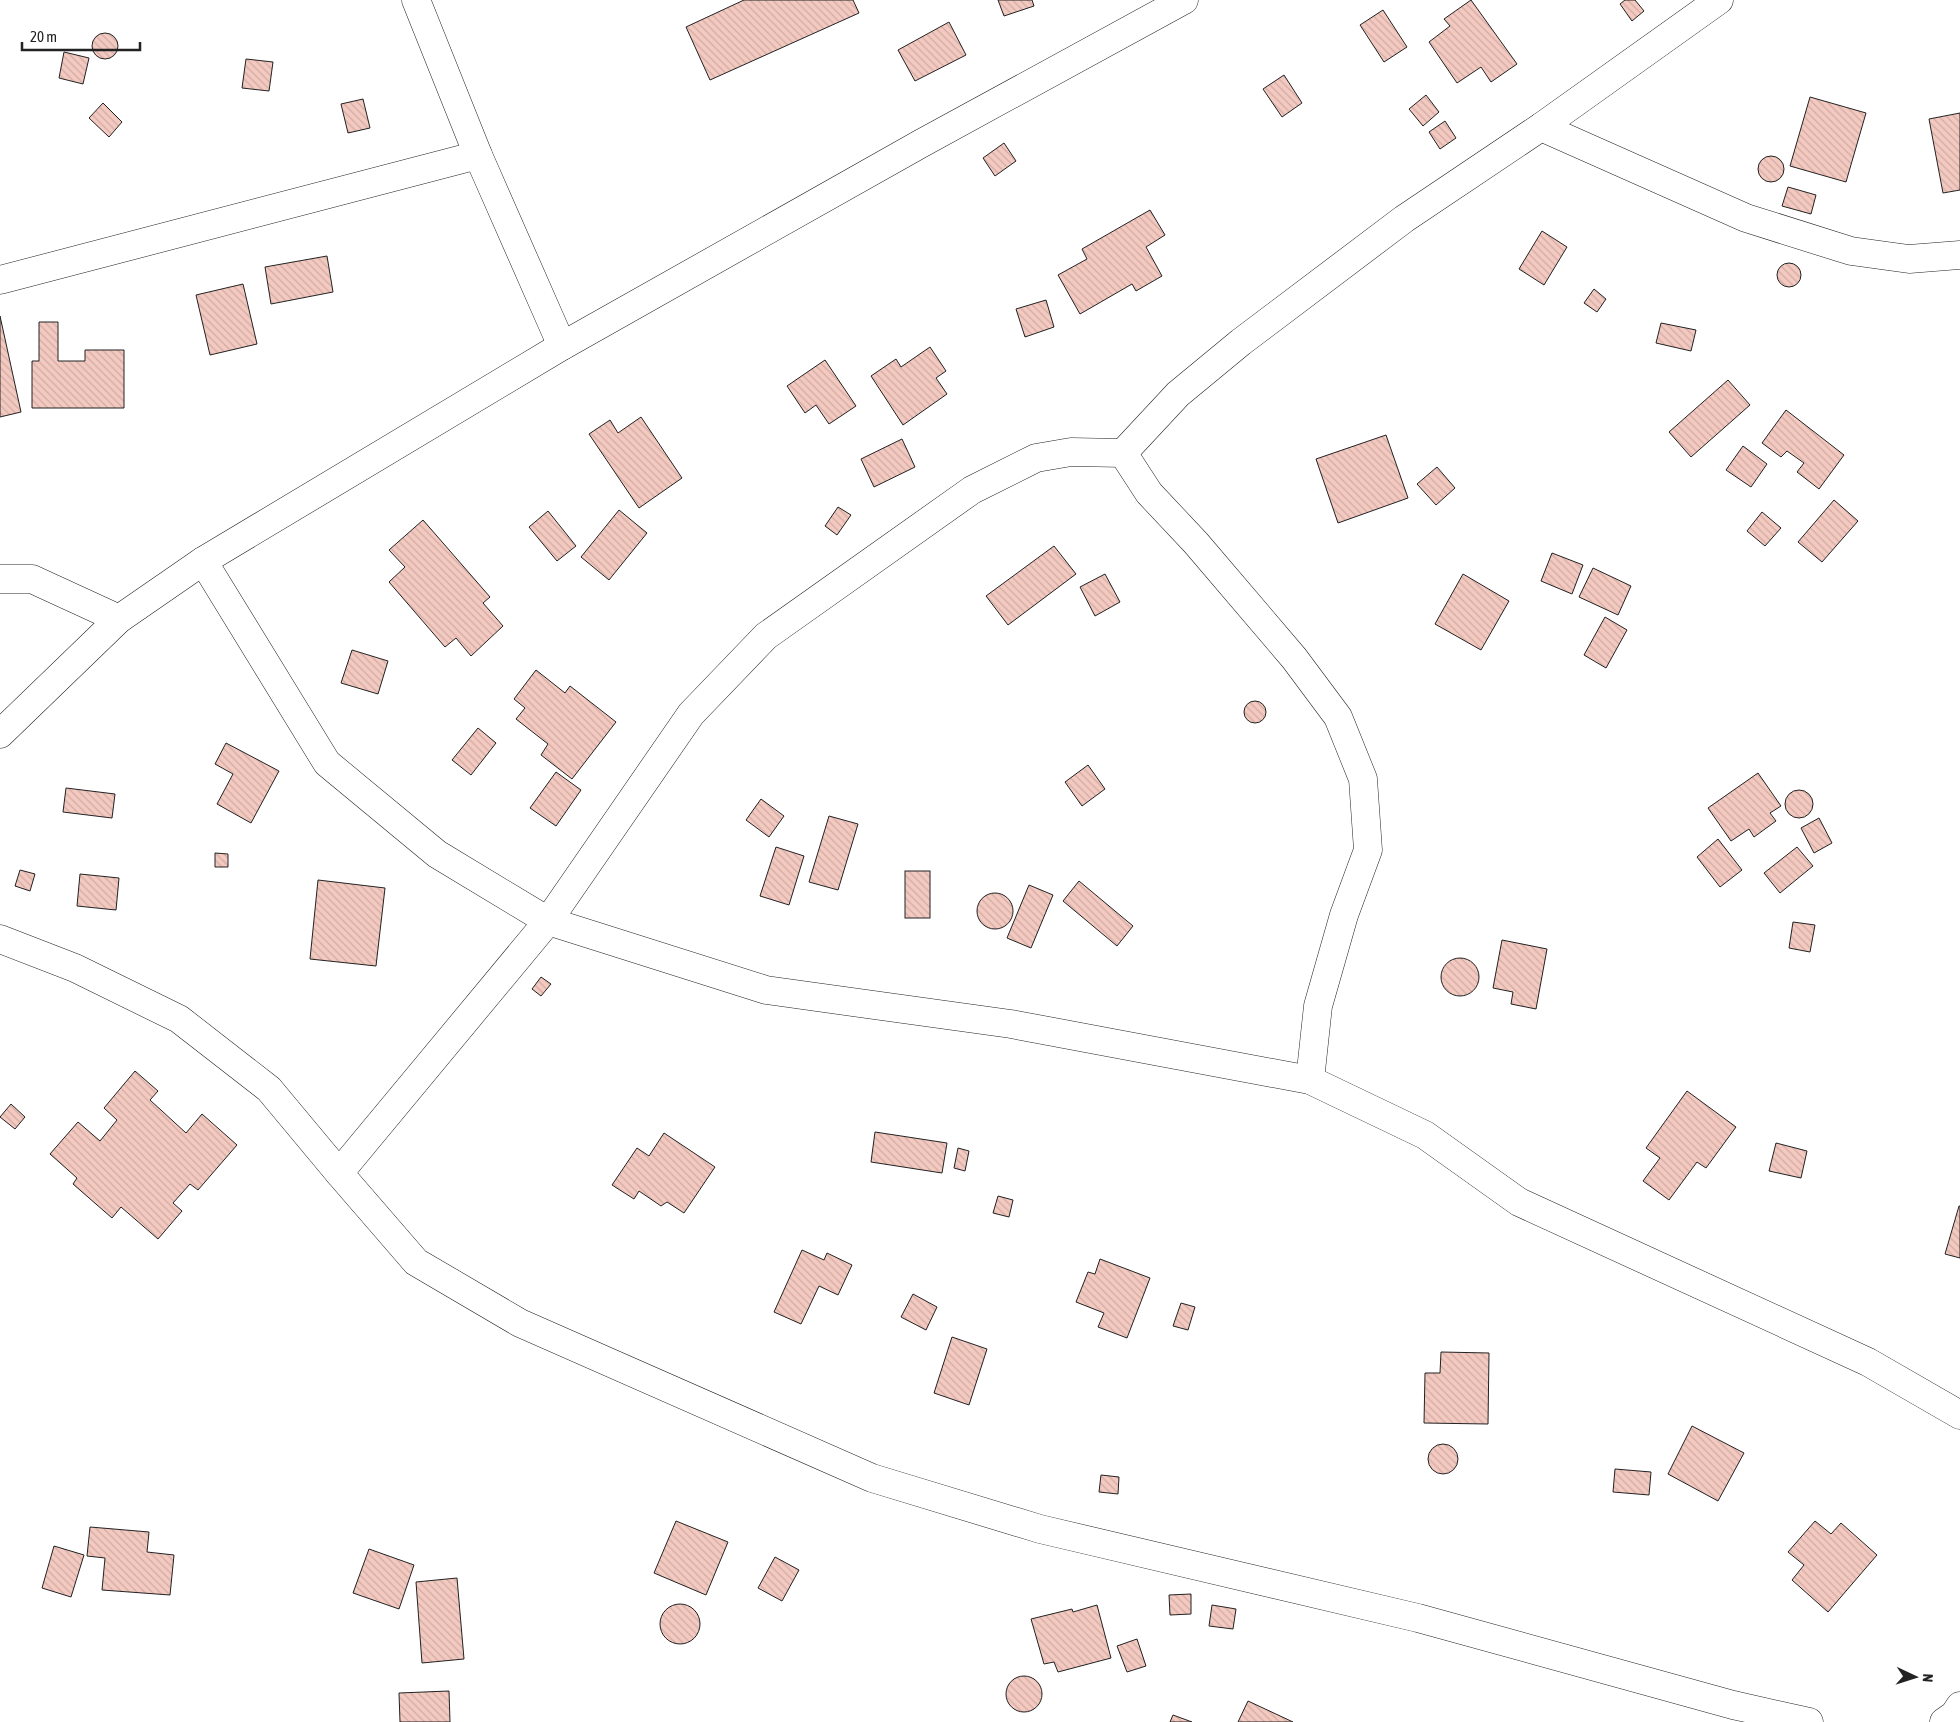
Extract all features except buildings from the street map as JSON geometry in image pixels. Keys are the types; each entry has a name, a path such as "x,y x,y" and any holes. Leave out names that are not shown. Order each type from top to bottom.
{"street":[{"path":"416,0 478,155 562,346"},
{"path":"0,734 119,619 203,561 562,346 922,143 1184,0"},
{"path":"339,1173 548,921 691,714 766,636 972,490 1036,458 1071,452 1123,453 1178,394 1241,342 1404,219 1541,127 1719,0"},
{"path":"1541,127 1746,218 1851,251 1909,259 1960,255"},
{"path":"0,280 478,155"},
{"path":"1123,453 1149,493 1196,543 1294,658 1338,717 1364,779 1368,850 1344,915 1318,1006 1310,1080"},
{"path":"203,561 326,763 437,854 548,921 766,990 1010,1024 1310,1080 1425,1135 1519,1202 1868,1362 1960,1415"},
{"path":"0,579 32,580 119,619"},
{"path":"0,939 75,968 179,1019 269,1088 416,1262 520,1323 872,1478 1040,1529 1418,1618 1733,1705 1809,1722"},
{"path":"1944,1722 1954,1715 1960,1706"}]}
